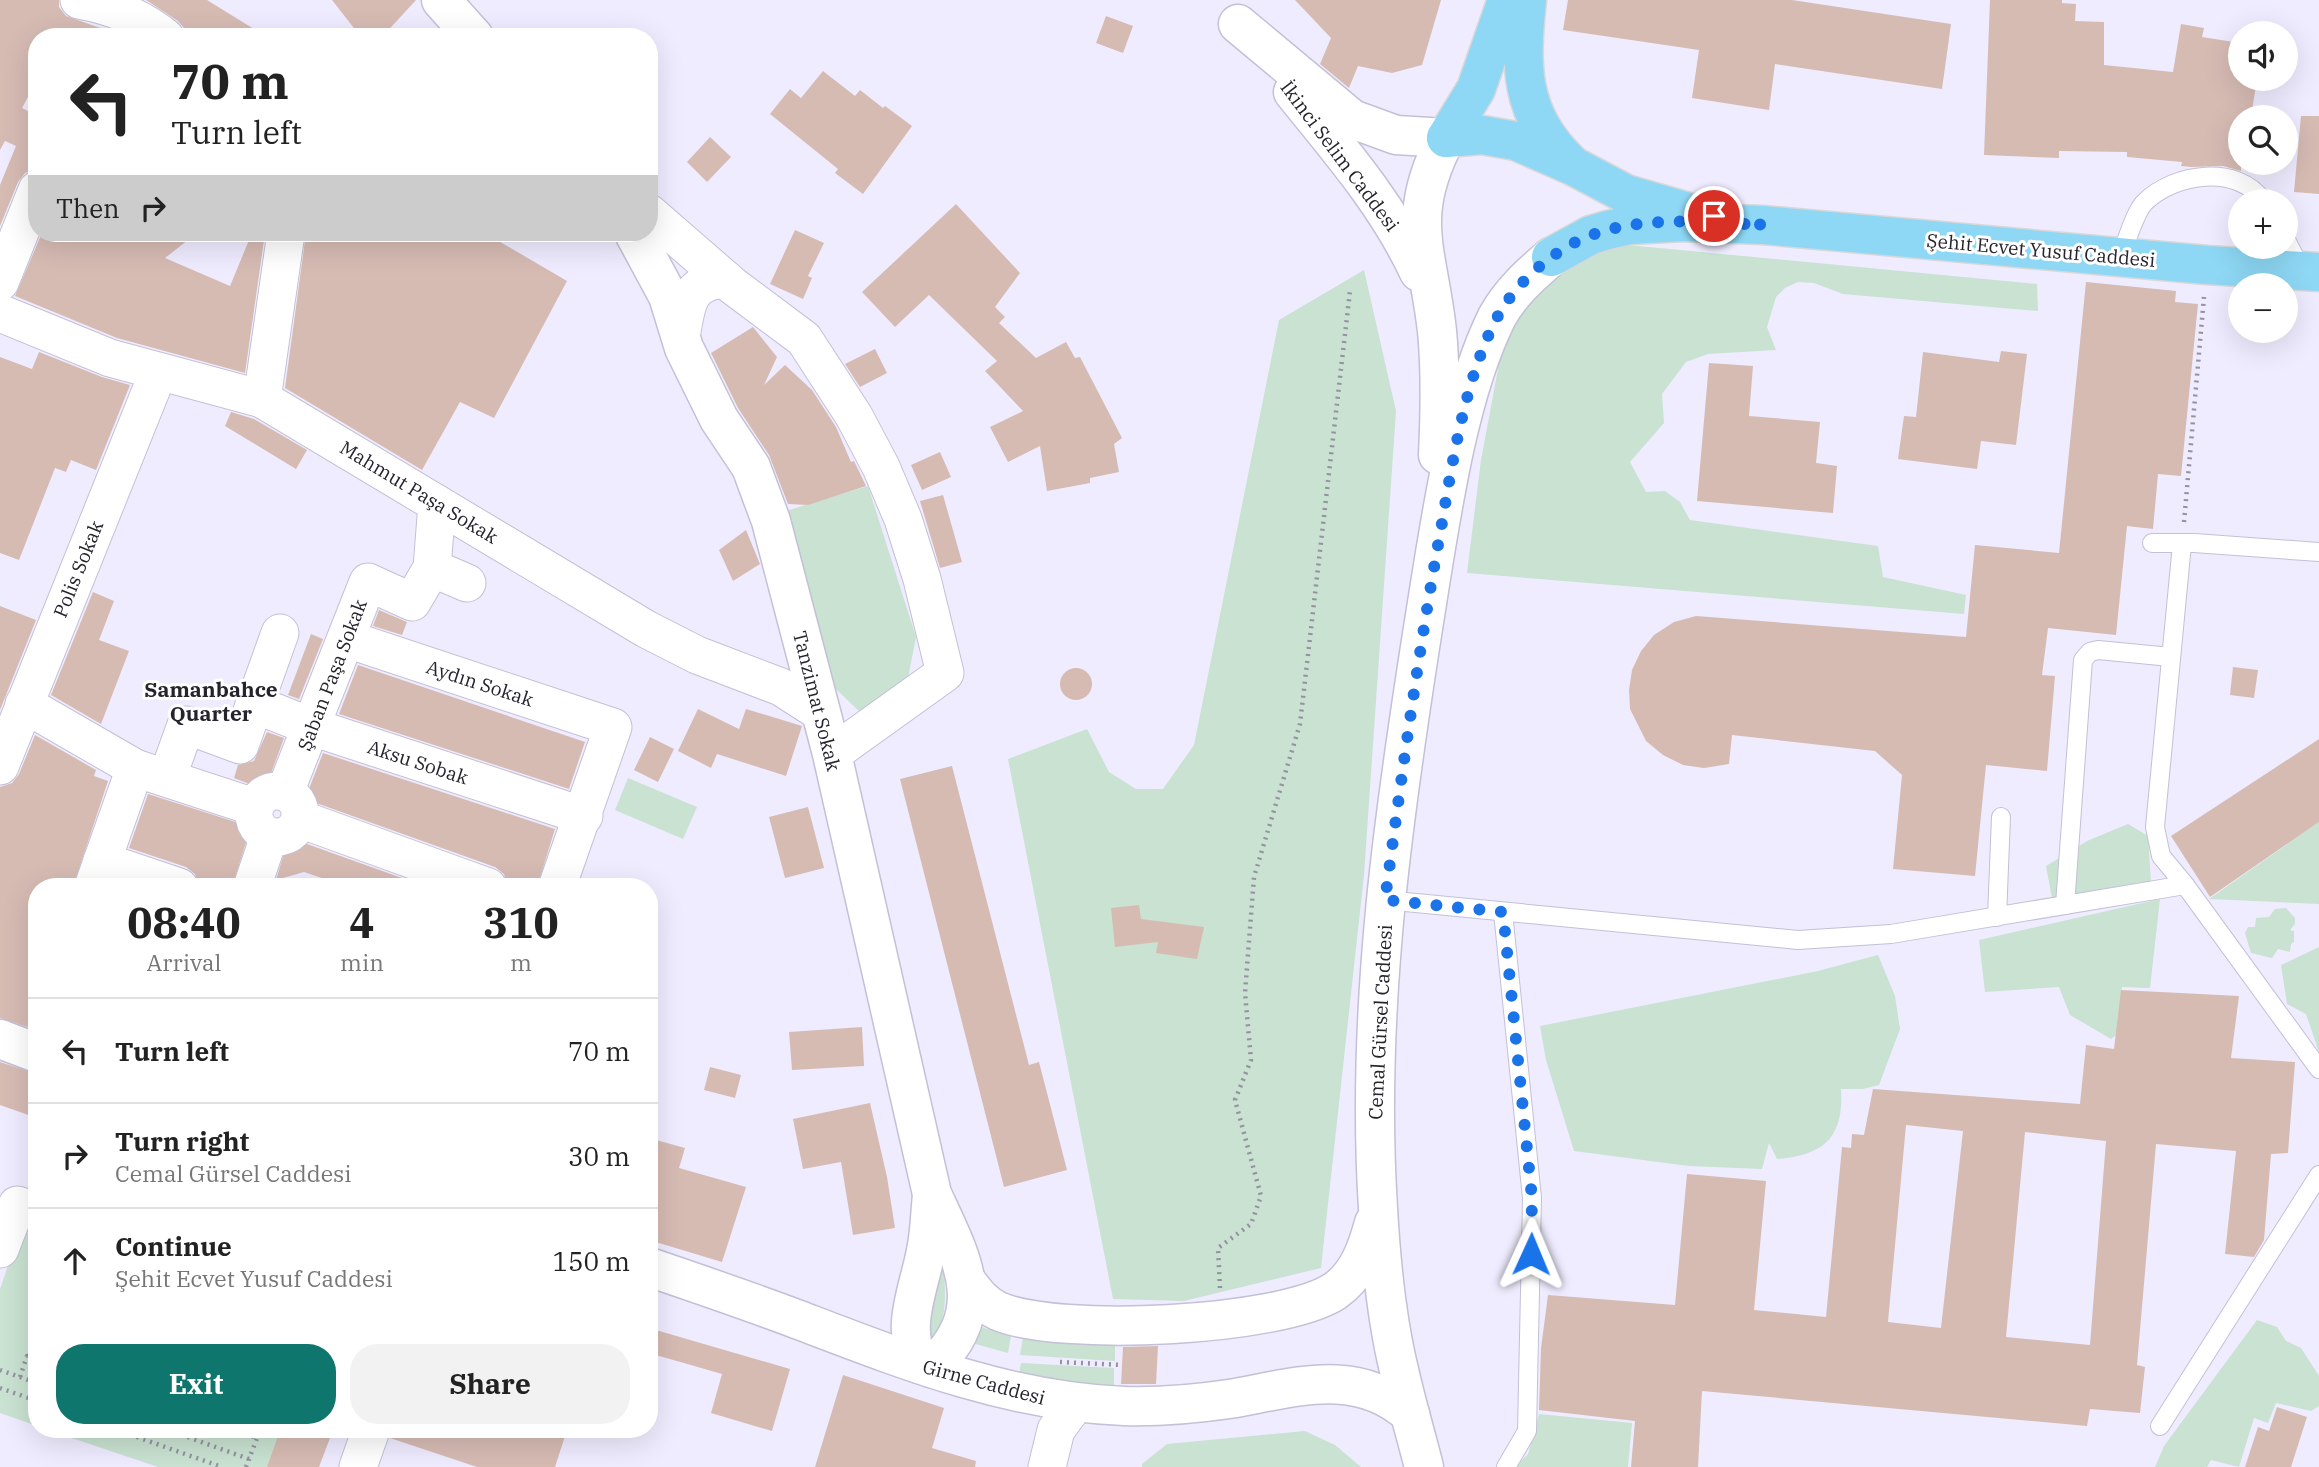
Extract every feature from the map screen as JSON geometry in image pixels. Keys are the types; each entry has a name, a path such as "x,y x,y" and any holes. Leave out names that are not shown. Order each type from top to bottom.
{"main road":[{"path":"1447,138 1476,89 1507,0"},
{"path":"1527,0 1523,76 1527,97 1544,134 1573,166"},
{"path":"1447,138 1482,135 1516,141 1573,166"},
{"name":"Şehit Ecvet Yusuf Caddesi","path":"1573,166 1610,187 1644,201 1763,225"},
{"name":"Şehit Ecvet Yusuf Caddesi","path":"1551,257 1591,235 1630,225 1684,222 1763,225 2207,265 2302,261"}],"street":[{"path":"79,0 109,5 132,15 152,28"},
{"path":"441,0 465,28"},
{"name":"İkinci Selim Caddesi","path":"1228,12 1352,119 1396,135 1447,138"},
{"name":"İkinci Selim Caddesi","path":"1228,12 1374,195 1396,228 1430,296"},
{"name":"Cemal Gürsel Caddesi","path":"1432,576 1440,398 1436,329 1423,252 1422,207 1429,173 1447,138"},
{"path":"0,282 28,212"},
{"path":"658,222 726,279 804,339 859,426 881,467 903,519 922,579 945,673 831,754"},
{"path":"262,399 285,242"},
{"name":"Tanzimat Sokak","path":"639,242 668,296 681,337 719,419 751,467 771,522 831,754 932,1194 958,1250 967,1282 966,1312 955,1343 925,1366 913,1352 909,1330 914,1297 927,1247 932,1194"},
{"name":"Cemal Gürsel Caddesi","path":"1424,1467 1398,1368 1377,1206 1374,1090 1385,900 1413,693 1462,421 1486,341 1499,314 1515,290 1551,257"},
{"path":"681,337 687,307 696,289 706,281 726,279"},
{"name":"Mahmut Paşa Sokak","path":"0,313 110,358 262,399 646,629 697,655 781,687 820,712"},
{"name":"Polis Sokak","path":"0,766 158,373"},
{"name":"Şaban Paşa Sokak","path":"255,878 277,814 368,582 412,602 432,568 437,504"},
{"path":"432,568 467,583"},
{"path":"123,878 98,874 151,773 186,725 240,744 280,633"},
{"name":"Aydın Sokak","path":"347,639 613,727 584,816"},
{"path":"24,704 151,773 462,878"},
{"name":"Aksu Sobak","path":"254,704 312,727 584,816"},
{"path":"561,878 584,816"},
{"path":"0,1039 28,1050"},
{"path":"0,1249 16,1205 28,1208"},
{"path":"967,1282 982,1302 999,1311 1054,1322 1122,1325 1255,1317 1321,1299 1352,1276 1363,1258 1377,1206"},
{"name":"Girne Caddesi","path":"658,1270 925,1366 1009,1392 1075,1404 1163,1406 1230,1399 1312,1384 1370,1389 1393,1399 1410,1414"},
{"path":"1047,1467 1056,1430 1075,1404"}],"lane":[{"path":"2120,257 2143,202 2166,188 2196,177 2233,178 2250,189"},
{"path":"2152,542 2319,552"},
{"path":"2182,544 2154,827 2161,856 2319,1069"},
{"path":"2066,905 2083,660 2090,652 2098,650 2171,657"},
{"path":"1997,917 2001,817"},
{"path":"1385,900 1798,940 1891,934 2185,885"},
{"path":"1503,912 1532,1198 1527,1431 1506,1467"},
{"path":"2160,1426 2319,1175"}],"path":[{"path":"2182,544 2207,265"},
{"path":"1220,1292 1218,1248 1251,1224 1261,1196 1235,1100 1251,1060 1245,993 1254,877 1300,724 1350,290"},
{"path":"20,1377 28,1356"},
{"path":"0,1370 28,1380"},
{"path":"0,1388 28,1398"},
{"path":"140,1438 222,1467"},
{"path":"190,1438 249,1459"},
{"path":"246,1467 257,1438"}],"green space":[{"path":"1607,243 2037,284 2038,311 1843,294 1814,283 1798,282 1785,288 1776,297 1767,327 1776,350 1708,354 1686,362 1662,394 1664,423 1630,462 1646,492 1665,491 1680,502 1690,520 1878,546 1883,577 1966,595 1964,614 1467,573 1481,460 1503,342 1537,286"},
{"path":"1364,270 1396,411 1364,875 1321,1268 1184,1301 1113,1299 1008,759 1087,729 1109,772 1136,789 1163,789 1194,745 1279,320"},
{"path":"868,486 916,637 905,694 860,712 836,689 786,511"},
{"path":"628,778 697,807 683,839 615,810"},
{"path":"2319,822 2319,904 2209,899"},
{"path":"2128,824 2148,836 2151,882 2149,888 2084,901 2052,898 2046,866 2087,841"},
{"path":"2160,899 2150,988 2122,987 2116,1035 2111,1039 2070,1015 2059,987 1985,992 1979,940"},
{"path":"2286,908 2295,918 2295,924 2290,930 2294,931 2294,942 2290,952 2278,949 2272,958 2251,953 2245,933 2248,927 2255,927 2256,918 2269,917 2275,909"},
{"path":"2319,947 2319,1052 2306,1014 2287,1004 2281,965"},
{"path":"1878,955 1895,996 1900,1029 1879,1085 1863,1089 1841,1089 1839,1120 1828,1141 1819,1148 1793,1157 1777,1159 1769,1143 1762,1169 1689,1166 1574,1151 1546,1060 1540,1026 1818,971"},
{"path":"24,1219 28,1221 28,1423 0,1413 0,1289"},
{"path":"944,1264 944,1312 937,1332 921,1354 931,1302"},
{"path":"2257,1320 2277,1327 2286,1341 2301,1348 2319,1376 2319,1406 2311,1411 2276,1403 2268,1423 2254,1418 2239,1467 2211,1460 2207,1467 2155,1467 2164,1446"},
{"path":"971,1324 1011,1336 1008,1353 954,1338"},
{"path":"1023,1337 1115,1343 1115,1361 1020,1355"},
{"path":"1021,1363 1114,1368 1114,1387 1018,1381"},
{"path":"1539,1414 1632,1423 1628,1467 1515,1467 1528,1454"},
{"path":"1305,1431 1335,1445 1361,1467 1142,1467 1142,1464 1167,1444"},
{"path":"72,1438 277,1438 267,1467 158,1467"}],"building":[{"path":"0,0 59,0 59,7 66,16 100,28 28,28 28,97 22,108 28,111 28,172 18,182 0,226 0,185 16,146 5,141 0,150"},
{"path":"146,0 207,0 252,28 184,28"},
{"path":"332,0 416,0 390,28 354,28"},
{"path":"1295,0 1441,0 1422,65 1392,73 1358,66 1349,88 1320,64 1331,38"},
{"path":"1568,0 1792,0 1951,24 1942,89 1775,64 1769,110 1692,98 1699,50 1563,30"},
{"path":"1990,0 2062,0 2062,3 2076,4 2075,21 2104,22 2104,65 2173,72 2181,24 2204,28 2202,37 2228,41 2228,91 2255,91 2253,105 2228,105 2228,167 2181,166 2182,162 2127,157 2127,152 2059,151 2059,158 1984,155"},
{"path":"1106,16 1133,26 1123,53 1096,43"},
{"path":"823,71 855,96 860,90 912,126 863,194 835,173 838,169 770,114 790,89 801,98"},
{"path":"2301,116 2319,116 2319,194 2298,192 2298,189 2294,189 2296,175 2298,175"},
{"path":"710,137 731,157 707,182 687,162"},
{"path":"956,204 1020,273 995,307 1005,317 999,323 1036,358 1066,342 1075,358 1080,357 1122,438 1114,444 1119,472 1090,478 1090,483 1047,491 1040,446 1008,462 990,427 1023,411 985,371 997,361 929,295 895,327 862,292"},
{"path":"795,230 824,243 808,276 812,278 803,299 770,284"},
{"path":"38,242 185,242 165,258 230,286 248,242 264,242 245,373 117,338 15,296"},
{"path":"305,242 500,242 567,281 494,418 460,402 422,470 285,388"},
{"path":"2086,282 2176,291 2175,302 2198,304 2181,476 2158,474 2153,529 2127,526 2116,635 2048,628 2042,675 2055,676 2047,771 1986,765 1975,876 1893,869 1902,775 1875,751 1732,735 1729,764 1704,768 1683,765 1663,755 1646,741 1630,709 1632,670 1641,651 1654,635 1674,622 1696,616 1966,637 1975,545 2059,553"},
{"path":"753,327 777,357 764,385 785,365 812,390 836,427 851,462 854,461 866,486 808,505 788,504 769,455 738,408 711,353"},
{"path":"875,349 887,373 860,387 845,364"},
{"path":"2001,351 2027,354 2016,445 1981,441 1977,469 1898,459 1904,416 1916,417 1923,352 1999,362"},
{"path":"39,352 130,385 96,470 71,460 66,472 55,468 19,560 0,553 0,357 32,369"},
{"path":"1709,363 1753,366 1749,416 1820,422 1816,463 1837,466 1833,513 1697,501"},
{"path":"231,412 254,419 307,450 296,469 225,426"},
{"path":"940,452 951,477 922,490 911,465"},
{"path":"943,495 962,562 940,568 920,501"},
{"path":"746,530 760,564 733,581 719,550"},
{"path":"93,592 114,601 99,640 129,651 101,724 51,695"},
{"path":"0,606 36,620 0,710"},
{"path":"379,610 407,622 402,635 373,626"},
{"path":"311,634 323,639 299,699 288,695"},
{"path":"358,665 585,742 569,789 339,714"},
{"path":"2233,667 2258,670 2254,698 2230,695"},
{"path":"1076,668 1087,673 1092,684 1087,695 1076,700 1065,695 1060,684 1065,673"},
{"path":"698,709 739,729 746,709 802,726 786,776 717,754 711,768 678,751"},
{"path":"267,732 284,738 265,790 234,778 238,765 254,761"},
{"path":"35,735 96,770 94,776 108,781 76,878 28,878 28,1027 0,1018 0,787 12,783 19,774"},
{"path":"650,737 674,749 658,782 634,770"},
{"path":"2319,739 2319,822 2210,897 2171,836"},
{"path":"323,753 555,829 540,878 505,878 495,867 305,799"},
{"path":"952,766 1029,1065 1039,1062 1067,1170 1004,1187 900,779"},
{"path":"148,794 251,827 235,878 196,878 186,867 129,848"},
{"path":"808,807 824,868 785,878 769,817"},
{"path":"289,836 402,878 322,878 304,872 277,878"},
{"path":"1139,905 1141,919 1204,927 1197,959 1156,953 1158,942 1115,947 1111,908"},
{"path":"2121,990 2239,996 2231,1058 2295,1062 2288,1153 2271,1154 2264,1240 2254,1257 2225,1254 2236,1151 2156,1144 2137,1365 2145,1367 2140,1413 2090,1409 2087,1426 1702,1391 1698,1467 1631,1467 1635,1421 1539,1410 1541,1348 1548,1295 1675,1305 1687,1174 1766,1181 1754,1310 1826,1317 1842,1147 1851,1148 1852,1134 1864,1135 1873,1089 2080,1104 2086,1045 2114,1049","holes":["1906,1125 1963,1131 1941,1328 1888,1322","2025,1132 2106,1141 2090,1345 2006,1337"]},
{"path":"862,1027 864,1066 792,1070 789,1032"},
{"path":"0,1062 28,1071 28,1115 0,1105"},
{"path":"710,1067 741,1075 735,1098 704,1090"},
{"path":"870,1103 887,1177 895,1228 853,1235 841,1162 803,1169 793,1119"},
{"path":"658,1140 685,1148 679,1168 746,1187 722,1262 658,1243"},
{"path":"658,1331 790,1369 772,1431 711,1413 722,1374 658,1356"},
{"path":"1158,1346 1156,1384 1121,1384 1123,1347"},
{"path":"843,1375 944,1408 932,1448 976,1461 975,1467 815,1467"},
{"path":"2277,1407 2307,1417 2291,1467 2245,1467 2258,1427 2269,1431"},
{"path":"277,1438 330,1438 319,1467 267,1467"},
{"path":"390,1438 564,1438 555,1467 477,1467"}],"district":[{"name":"Samanbahce Quarter","path":"211,702"}],"route":[{"path":"1531,1254 1532,1198 1503,912 1385,900 1432,576 1462,421 1476,371 1486,341 1515,290 1551,257 1591,235 1608,230 1630,225 1684,222 1763,225 1714,216"}]}
